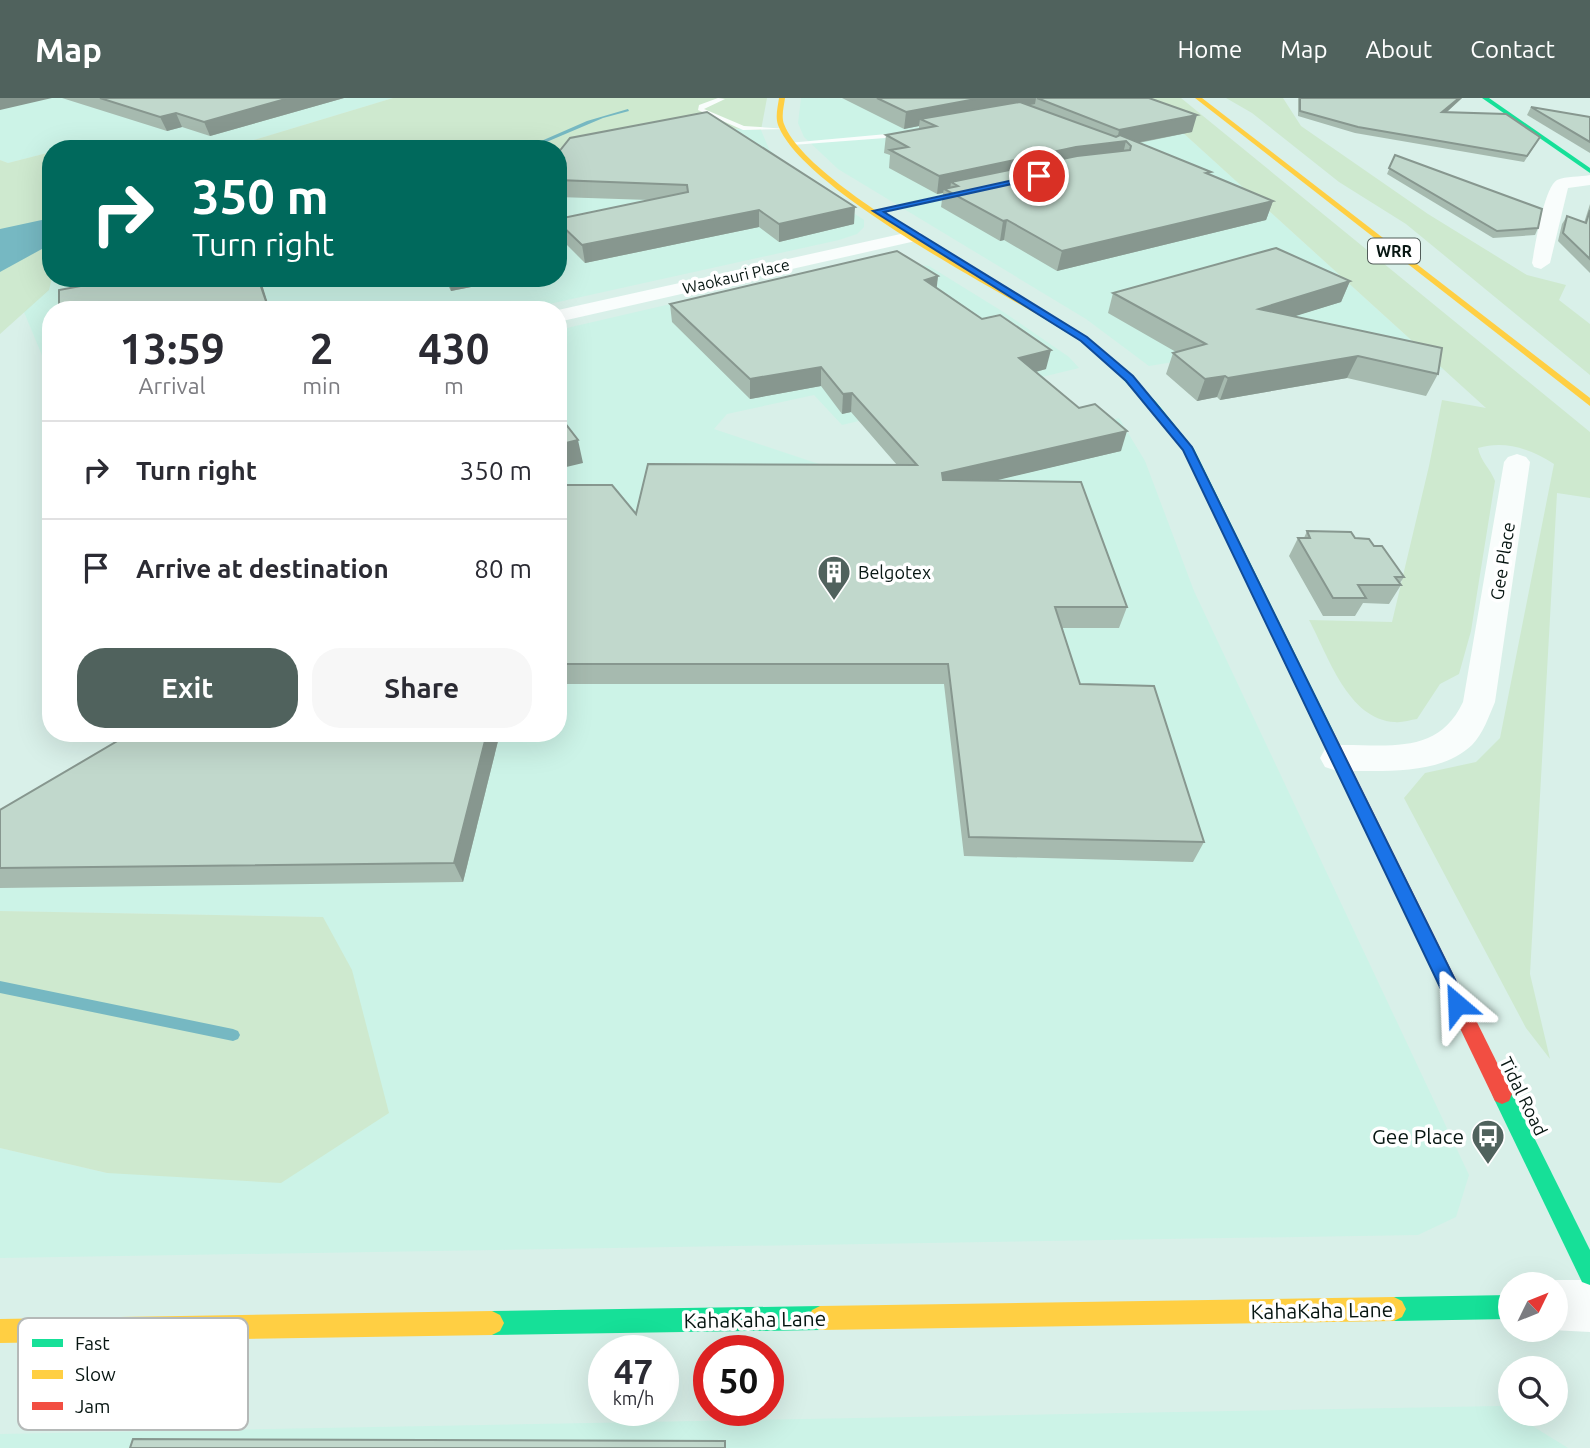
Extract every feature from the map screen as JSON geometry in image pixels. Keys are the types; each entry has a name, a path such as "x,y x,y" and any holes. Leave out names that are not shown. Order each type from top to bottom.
{"main road":[{"path":"782,98 788,136"},
{"name":"WRR","path":"1198,98 1590,404"},
{"name":"WRR","path":"1217,98 1590,384"},
{"path":"1485,98 1587,167"},
{"name":"Tidal Road","path":"788,136 817,171 915,236 1084,339 1129,379 1188,449 1590,1274"},
{"name":"KahaKaha Lane","path":"248,1327 1498,1307"},
{"name":"KahaKaha Lane","path":"0,1331 18,1331"}],"street":[{"path":"1541,263 1553,204 1561,184 1590,180"},
{"name":"Waokauri Place","path":"567,314 915,236"},
{"name":"Gee Place","path":"1337,758 1425,754 1460,736 1472,718 1479,702 1517,462"},
{"path":"1568,1306 1590,1306"}],"lane":[{"path":"722,99 706,104 701,110 743,128 788,136 864,140 920,132"},
{"path":"877,211 978,189"}],"shaded area":[{"path":"34,98 393,98 254,140 42,140 42,154 8,163 0,160 0,106"},
{"path":"393,98 767,98 761,130 694,126 567,159 567,140 254,140"},
{"path":"801,98 1148,101 1444,370 1312,339 1149,366 1086,319 838,169 804,137 798,123"},
{"path":"1059,98 1181,98 1590,432 1590,498 1557,493 1530,974 1550,1059 1526,1028 1404,798 1425,773 1476,762 1500,738 1554,464 1518,447 1498,445 1478,448 1495,481 1471,631 1459,674 1440,684 1417,719 1395,722 1364,710 1352,698 1332,667 1309,620 1392,622 1442,400 1486,408 1148,101"},
{"path":"1226,98 1283,98 1301,126 1428,214 1527,275 1566,285 1559,300 1590,324 1590,375 1406,224 1339,182 1252,113"},
{"path":"694,126 761,130 769,149 791,171 864,220 864,227 857,234 839,240 563,301 42,301 42,355 14,288 42,280 42,287 567,287 567,153"},
{"path":"42,154 42,287 50,287 0,334 0,160 8,163"},
{"path":"870,258 929,266 1069,357 1079,368 842,425 814,395 727,414 714,429 867,480 1119,418 1145,461 1194,591 1469,1175 1456,1217 1418,1235 0,1258 0,1148 107,1173 323,917 0,911 0,829 150,742 567,742 567,328"},
{"path":"0,911 323,917 352,970 389,1113 281,1183 107,1173 0,1148"},
{"path":"1498,1406 1498,1426 1532,1426 1568,1448 0,1448 0,1434 588,1423 588,1426 679,1426 679,1421 693,1421 693,1426 784,1426 784,1419"}],"water":[{"path":"42,220 42,249 0,272 0,229"}],"building":[{"path":"100,98 289,98 204,122 176,113 160,117"},
{"path":"877,98 981,98 906,112"},
{"path":"1037,98 1149,98 1197,115 1119,130"},
{"path":"1300,98 1459,98 1442,112 1506,114 1540,137 1527,156 1358,127 1300,111"},
{"path":"1020,102 1116,137 1120,135 1273,201 1062,251 944,189 958,186 951,182 1077,156 1130,150 1131,146 1126,141 1076,147 939,176 890,150 908,147 886,135 936,126 920,119"},
{"path":"1531,107 1590,117 1590,142"},
{"path":"707,112 855,207 779,224 759,210 582,245 567,231 567,217 688,192 687,185 567,180 567,142 570,138"},
{"path":"1395,155 1542,209 1538,228 1497,231 1389,168"},
{"path":"1590,210 1590,259 1563,233 1567,216 1586,223"},
{"path":"1276,248 1350,281 1259,309 1442,348 1438,374 1358,356 1228,378 1225,376 1205,379 1173,353 1206,344 1113,293"},
{"path":"897,251 938,276 925,280 982,319 1000,315 1051,350 1019,358 1079,408 1095,404 1127,431 942,473 943,480 1081,482 1127,607 1055,607 1080,684 1154,686 1204,842 969,837 948,664 567,664 567,485 612,485 636,514 648,464 917,465 852,393 843,394 821,367 750,379 670,304"},
{"path":"75,287 261,287 266,301 59,301 59,290"},
{"path":"567,426 578,440 567,443"},
{"path":"1307,531 1351,532 1355,538 1369,539 1374,546 1382,546 1404,577 1395,577 1401,585 1358,585 1366,598 1333,598 1298,538 1310,538"},
{"path":"116,742 485,742 454,863 0,868 0,810"},
{"path":"133,1439 725,1441 725,1448 130,1448"}],"waterway":[{"path":"546,140 601,117 628,110"},
{"path":"0,987 233,1035"}],"traffic: fast":[{"path":"1485,98 1590,171"},
{"path":"1043,314 1082,338 1112,362 1152,404 1188,449 1326,733"},
{"path":"1502,1094 1590,1274"},
{"path":"1394,1309 1498,1307"},
{"path":"492,1323 820,1318"}],"traffic: slow":[{"path":"782,98 781,125 795,148 822,173 898,228 1043,314"},
{"path":"1198,98 1590,403"},
{"path":"820,1318 1394,1309"},
{"path":"248,1327 492,1323"},
{"path":"0,1331 18,1331"}],"traffic: jam":[{"path":"1326,733 1502,1094"}],"place":[{"name":"Belgotex","path":"834,602"},
{"name":"Gee Place","path":"1488,1166"}],"route":[{"path":"1039,176 877,211 1084,339 1129,379 1188,449 1457,1004"}]}
